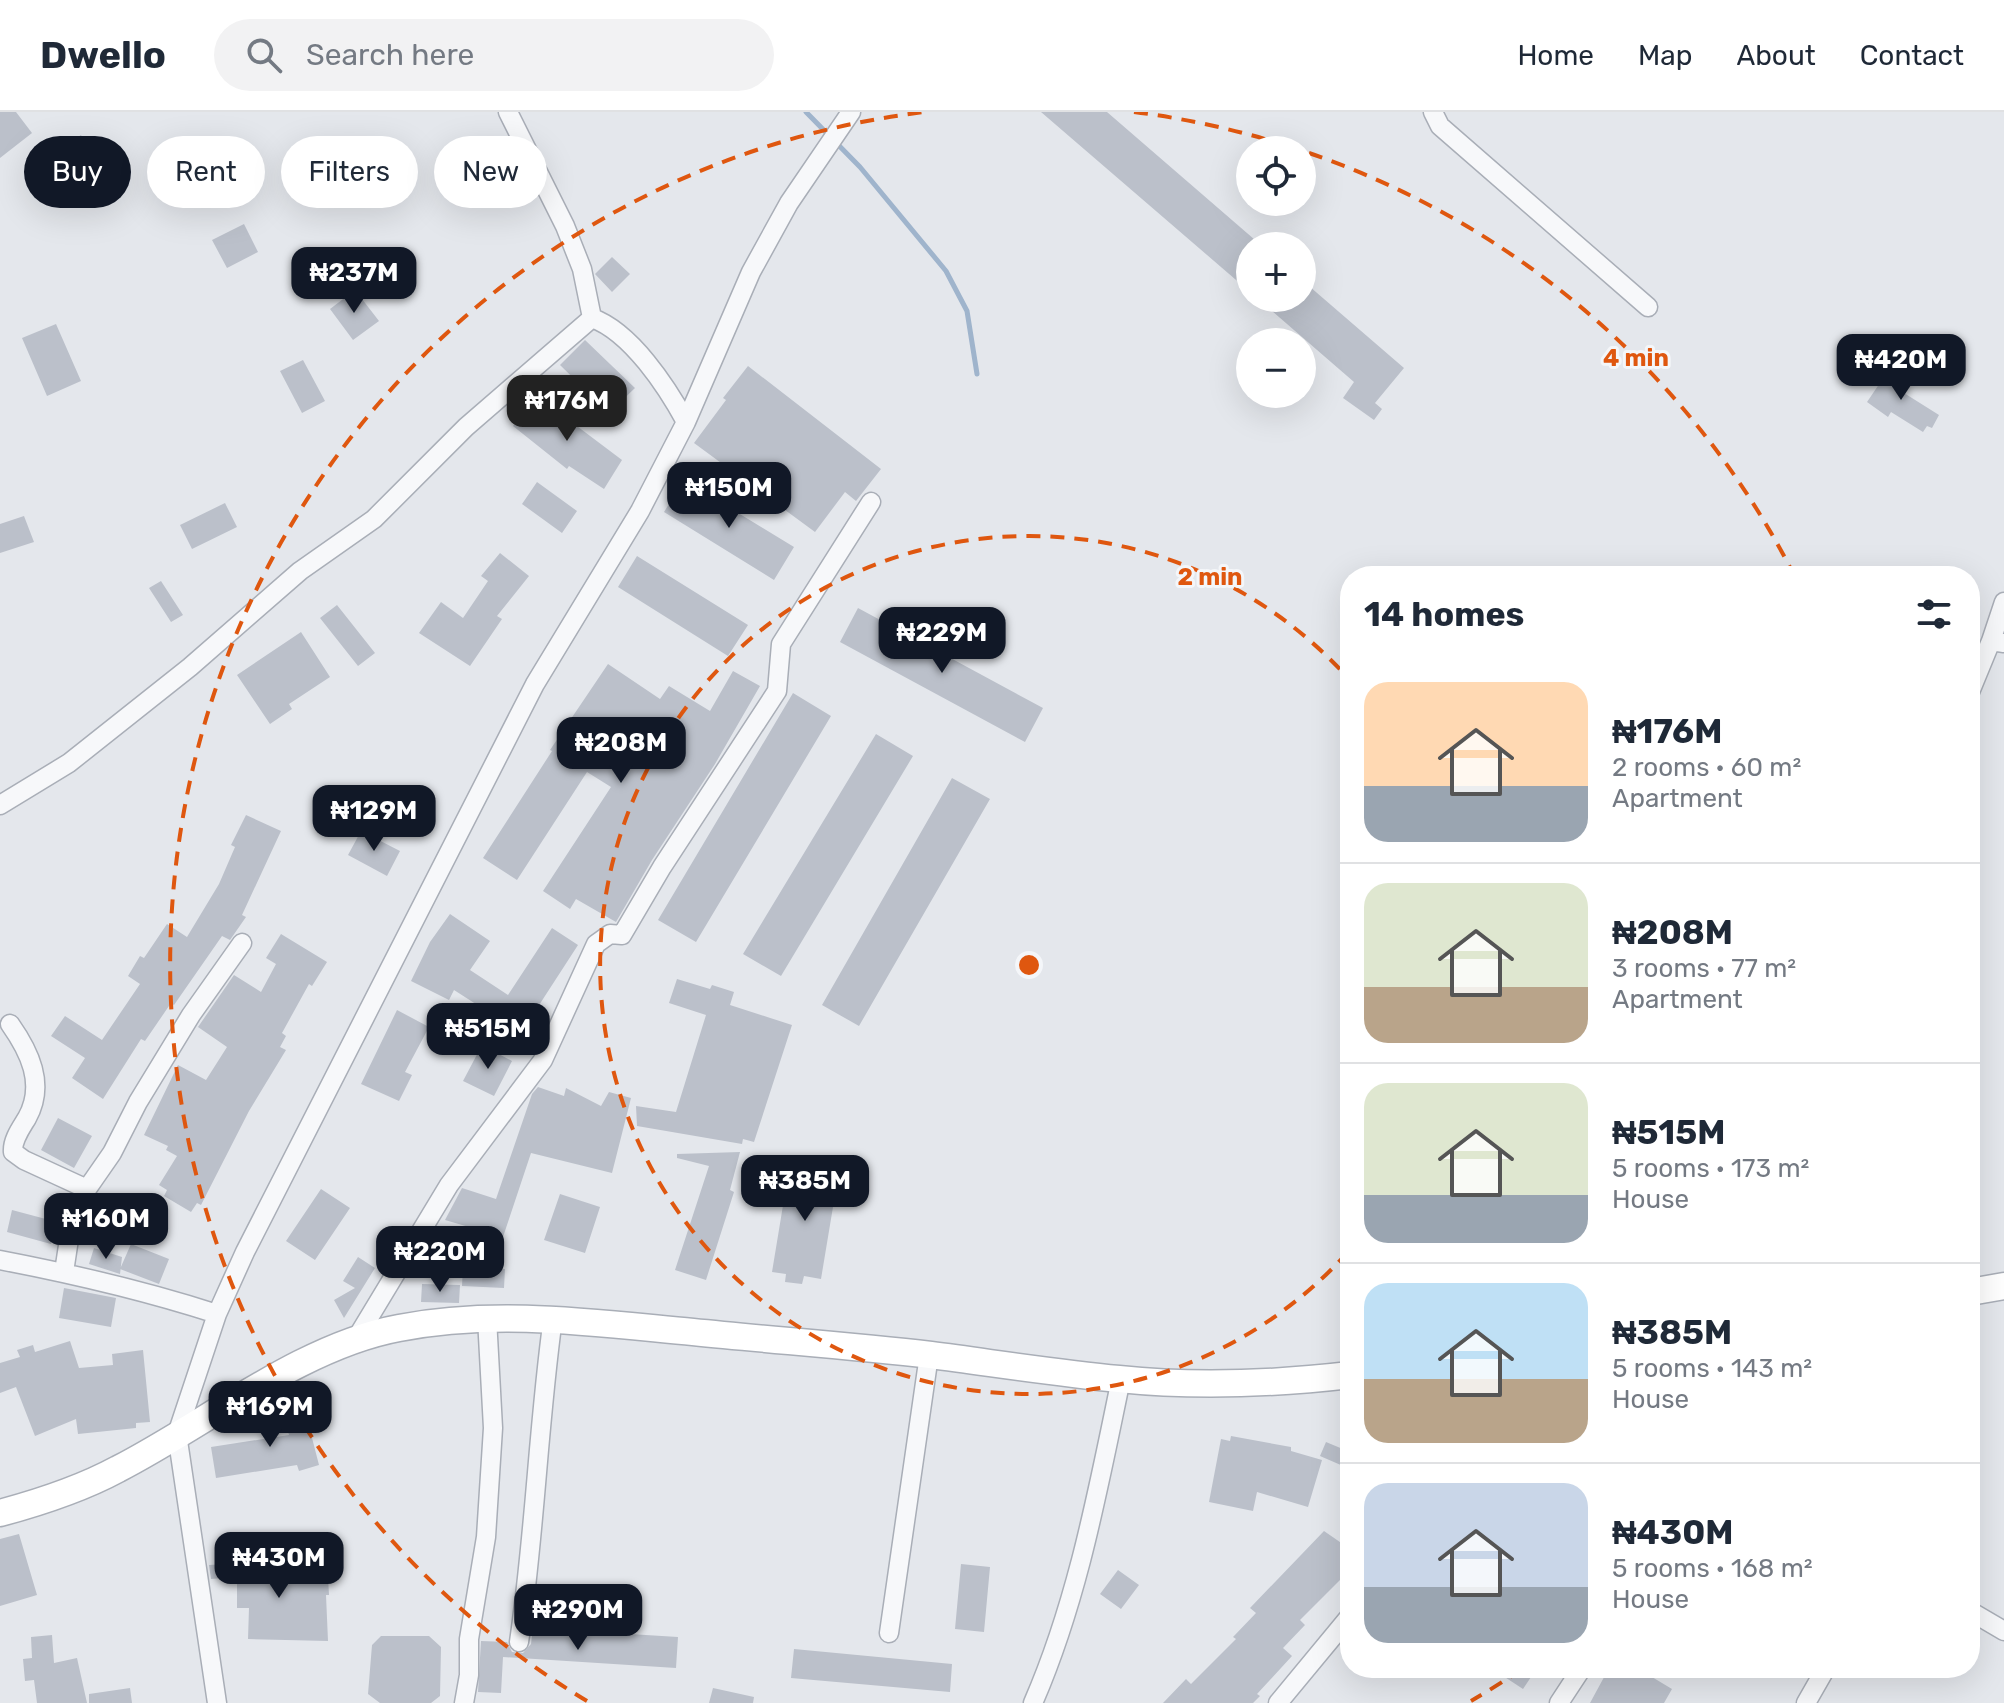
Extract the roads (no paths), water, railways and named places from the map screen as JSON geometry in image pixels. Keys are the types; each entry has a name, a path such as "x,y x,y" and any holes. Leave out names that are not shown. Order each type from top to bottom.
{"main road":[{"path":"1980,1290 2004,1286"},
{"path":"0,1513 46,1501 119,1469 313,1359 356,1339 400,1328 487,1318 553,1318 929,1355 1121,1379 1225,1384 1340,1376"}],"street":[{"path":"508,112 565,226 582,269 592,318"},
{"path":"1433,112 1440,126 1648,307"},
{"path":"217,1703 177,1434 217,1314 245,1252 535,684 640,511 686,422 751,272 789,203 850,114"},
{"path":"592,318 608,325 627,343 668,390 686,422"},
{"path":"0,805 69,763 190,667 300,571 374,519 466,427 592,318"},
{"path":"356,1339 449,1185 543,1060 596,944 610,934 622,935 662,867 777,691 781,644 871,502"},
{"path":"1980,674 1998,642 2004,602"},
{"path":"64,1272 77,1208 87,1189 112,1153 138,1102 191,1015 242,943"},
{"path":"10,1024 34,1066 35,1080 31,1111 14,1143 13,1152 87,1189"},
{"path":"0,1260 64,1272 217,1314"},
{"path":"464,1703 469,1675 469,1639 486,1537 493,1428 487,1318"},
{"path":"519,1642 530,1566 546,1363 553,1318"},
{"path":"889,1633 929,1355"},
{"path":"1033,1703 1053,1657 1089,1533 1121,1379"},
{"path":"1980,1617 2004,1631"},
{"path":"1278,1703 1340,1628"},
{"path":"1559,1703 1575,1678"},
{"path":"1806,1703 1820,1678"}],"waterway":[{"path":"806,112 860,167 946,271 967,311 977,374"}]}
